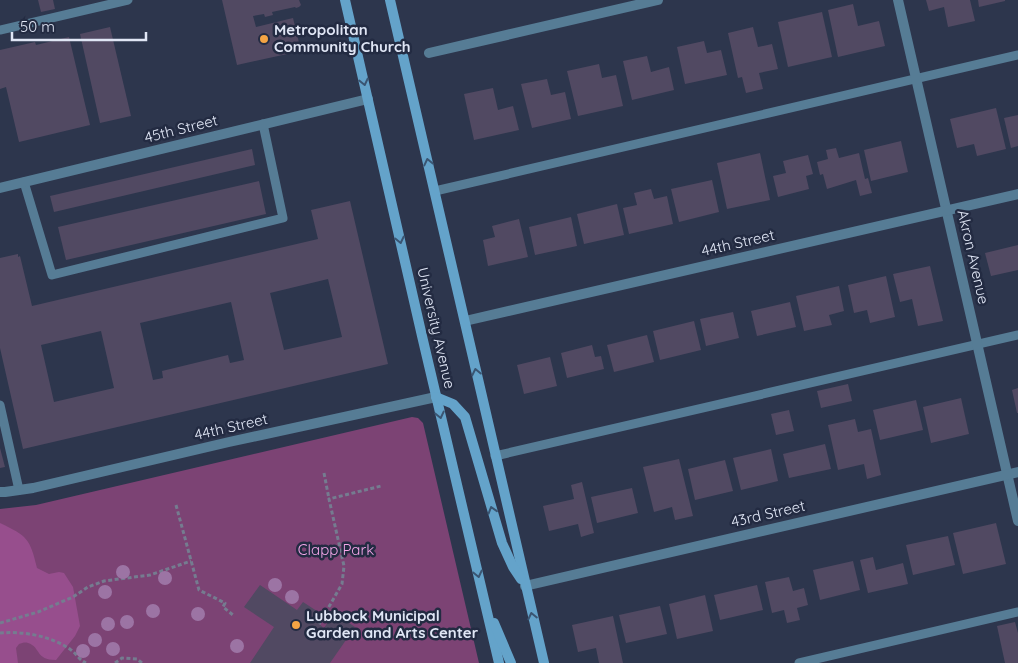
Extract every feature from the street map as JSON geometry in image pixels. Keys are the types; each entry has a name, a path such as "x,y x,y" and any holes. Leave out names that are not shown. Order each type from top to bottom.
{"main road":[{"name":"University Avenue","path":"345,0 499,663"},
{"name":"University Avenue","path":"390,0 544,663"},
{"path":"436,397 453,404 465,417 502,543 525,586"},
{"path":"484,596 511,663"}],"street":[{"path":"429,53 658,0"},
{"name":"Akron Avenue","path":"898,0 1018,521"},
{"name":"45th Street","path":"0,188 368,99"},
{"name":"44th Street","path":"465,321 1018,194"},
{"name":"44th Street","path":"0,492 33,488 229,442 436,397"},
{"name":"43rd Street","path":"525,586 1018,472"}],"lane":[{"path":"0,30 128,0"},
{"path":"434,191 1018,55"},
{"path":"24,182 52,275 283,218 263,124"},
{"path":"495,456 1018,334"},
{"path":"0,405 20,490"},
{"path":"799,663 1018,612"}],"path":[{"path":"319,624 342,584 344,566 324,473"},
{"path":"329,499 381,486"},
{"path":"176,505 199,590 225,603 223,608 234,615"},
{"path":"0,623 38,612 74,597 88,587 104,581 150,575 191,561"},
{"path":"0,633 18,632 52,641 71,650 81,661 86,663"},
{"path":"115,663 122,658 137,659 142,663"}],"green space":[{"name":"Clapp Park","path":"412,417 418,418 423,423 479,663 0,663 0,509 36,505"}],"shaded area":[{"path":"0,523 16,531 26,539 32,550 37,568 49,574 64,573 73,587 80,626 75,636 56,660 41,656 35,647 25,643 19,644 16,648 18,663 0,663"}],"building":[{"path":"38,0 53,0 55,9 41,12"},
{"name":"Metropolitan Community Church","path":"222,0 299,0 301,5 299,7 272,12 273,15 265,17 264,14 253,16 256,27 293,18 301,51 237,65"},
{"path":"926,0 970,0 975,21 948,27 944,7 929,11"},
{"path":"978,0 1005,0 1005,1 979,7"},
{"path":"853,4 858,26 879,21 885,46 838,57 828,10"},
{"path":"822,12 832,57 788,67 778,22"},
{"path":"110,27 131,116 100,123 80,34"},
{"path":"753,27 758,47 772,44 778,69 759,73 763,89 746,93 742,77 738,78 728,33"},
{"path":"69,37 90,125 19,142 6,87 0,89 0,50 35,42 36,45"},
{"path":"704,41 707,53 721,50 727,75 685,84 677,47"},
{"path":"647,56 651,72 669,67 674,90 632,100 623,61"},
{"path":"599,64 602,78 616,75 623,106 578,116 567,71"},
{"path":"547,79 551,95 565,92 571,119 532,128 521,84"},
{"path":"493,88 498,110 513,106 519,130 474,140 464,94"},
{"path":"996,108 1006,149 977,156 974,144 957,148 950,119"},
{"path":"1018,115 1018,146 1011,148 1004,118"},
{"path":"901,141 908,172 871,181 864,150"},
{"path":"836,148 839,158 859,153 865,179 868,178 872,193 860,196 856,180 827,189 823,174 820,175 817,162 828,159 826,150"},
{"path":"252,149 255,165 54,212 50,196"},
{"path":"760,153 770,200 727,209 717,163"},
{"path":"808,155 813,174 806,176 809,189 778,197 773,176 786,173 783,161"},
{"path":"712,180 719,212 679,222 671,189"},
{"path":"259,181 266,214 66,260 58,227"},
{"path":"651,189 654,199 667,196 673,224 629,234 623,208 637,205 634,193"},
{"path":"350,201 388,364 23,449 0,348 0,258 18,254 18,257 20,256 32,306 318,239 311,210","holes":["328,279 342,337 284,350 270,293","231,302 244,360 230,363 228,355 162,371 163,378 153,380 140,323","101,331 114,388 54,402 41,345"]},
{"path":"617,204 624,235 584,244 577,214"},
{"path":"571,217 577,246 535,255 529,227"},
{"path":"519,219 528,257 488,266 483,240 495,237 492,226"},
{"path":"1018,245 1018,270 991,276 985,253"},
{"path":"930,266 943,321 918,326 912,299 900,302 893,274"},
{"path":"886,276 895,317 870,323 867,310 854,313 848,285"},
{"path":"839,286 844,311 829,315 832,325 804,331 796,296"},
{"path":"790,302 796,327 757,336 751,311"},
{"path":"733,312 739,338 706,346 700,319"},
{"path":"694,321 701,350 660,360 653,331"},
{"path":"647,335 654,362 614,372 607,345"},
{"path":"592,345 595,357 601,356 604,369 567,378 561,353"},
{"path":"550,357 557,386 524,394 517,365"},
{"path":"848,384 852,401 821,408 817,391"},
{"path":"1018,388 1018,413 1017,413 1012,390"},
{"path":"961,398 969,434 931,443 923,407"},
{"path":"916,400 923,430 880,440 873,410"},
{"path":"789,410 794,431 776,435 771,414"},
{"path":"855,419 858,432 871,429 881,475 867,479 864,464 838,470 828,425"},
{"path":"825,444 831,469 789,478 783,454"},
{"path":"0,448 5,467 0,468"},
{"path":"771,449 778,481 741,490 733,458"},
{"path":"679,459 693,516 675,520 672,507 654,512 643,467"},
{"path":"725,460 733,491 695,500 688,469"},
{"path":"582,482 594,533 581,537 578,524 549,531 543,506 574,499 571,485"},
{"path":"632,488 638,513 597,523 591,497"},
{"path":"996,523 1006,564 963,574 953,533"},
{"path":"948,536 955,565 913,575 906,545"},
{"path":"873,557 876,570 903,563 908,584 868,593 860,560"},
{"path":"853,561 860,590 820,600 813,570"},
{"path":"789,577 793,591 804,588 808,605 797,608 800,620 787,623 784,610 772,613 765,582"},
{"name":"Lubbock Municipal Garden and Arts Center","path":"260,585 297,610 303,602 323,615 318,623 324,628 334,613 355,627 330,663 250,663 274,627 244,607"},
{"path":"757,585 763,610 720,620 714,595"},
{"path":"705,595 713,631 677,639 669,604"},
{"path":"660,606 667,634 626,643 619,615"},
{"path":"613,616 623,663 599,663 596,648 578,652 572,625"},
{"path":"1015,622 1018,633 1018,663 1005,663 997,626"}],"place":[{"name":"Metropolitan Community Church","path":"264,39"},
{"name":"Lubbock Municipal Garden and Arts Center","path":"296,625"}]}
